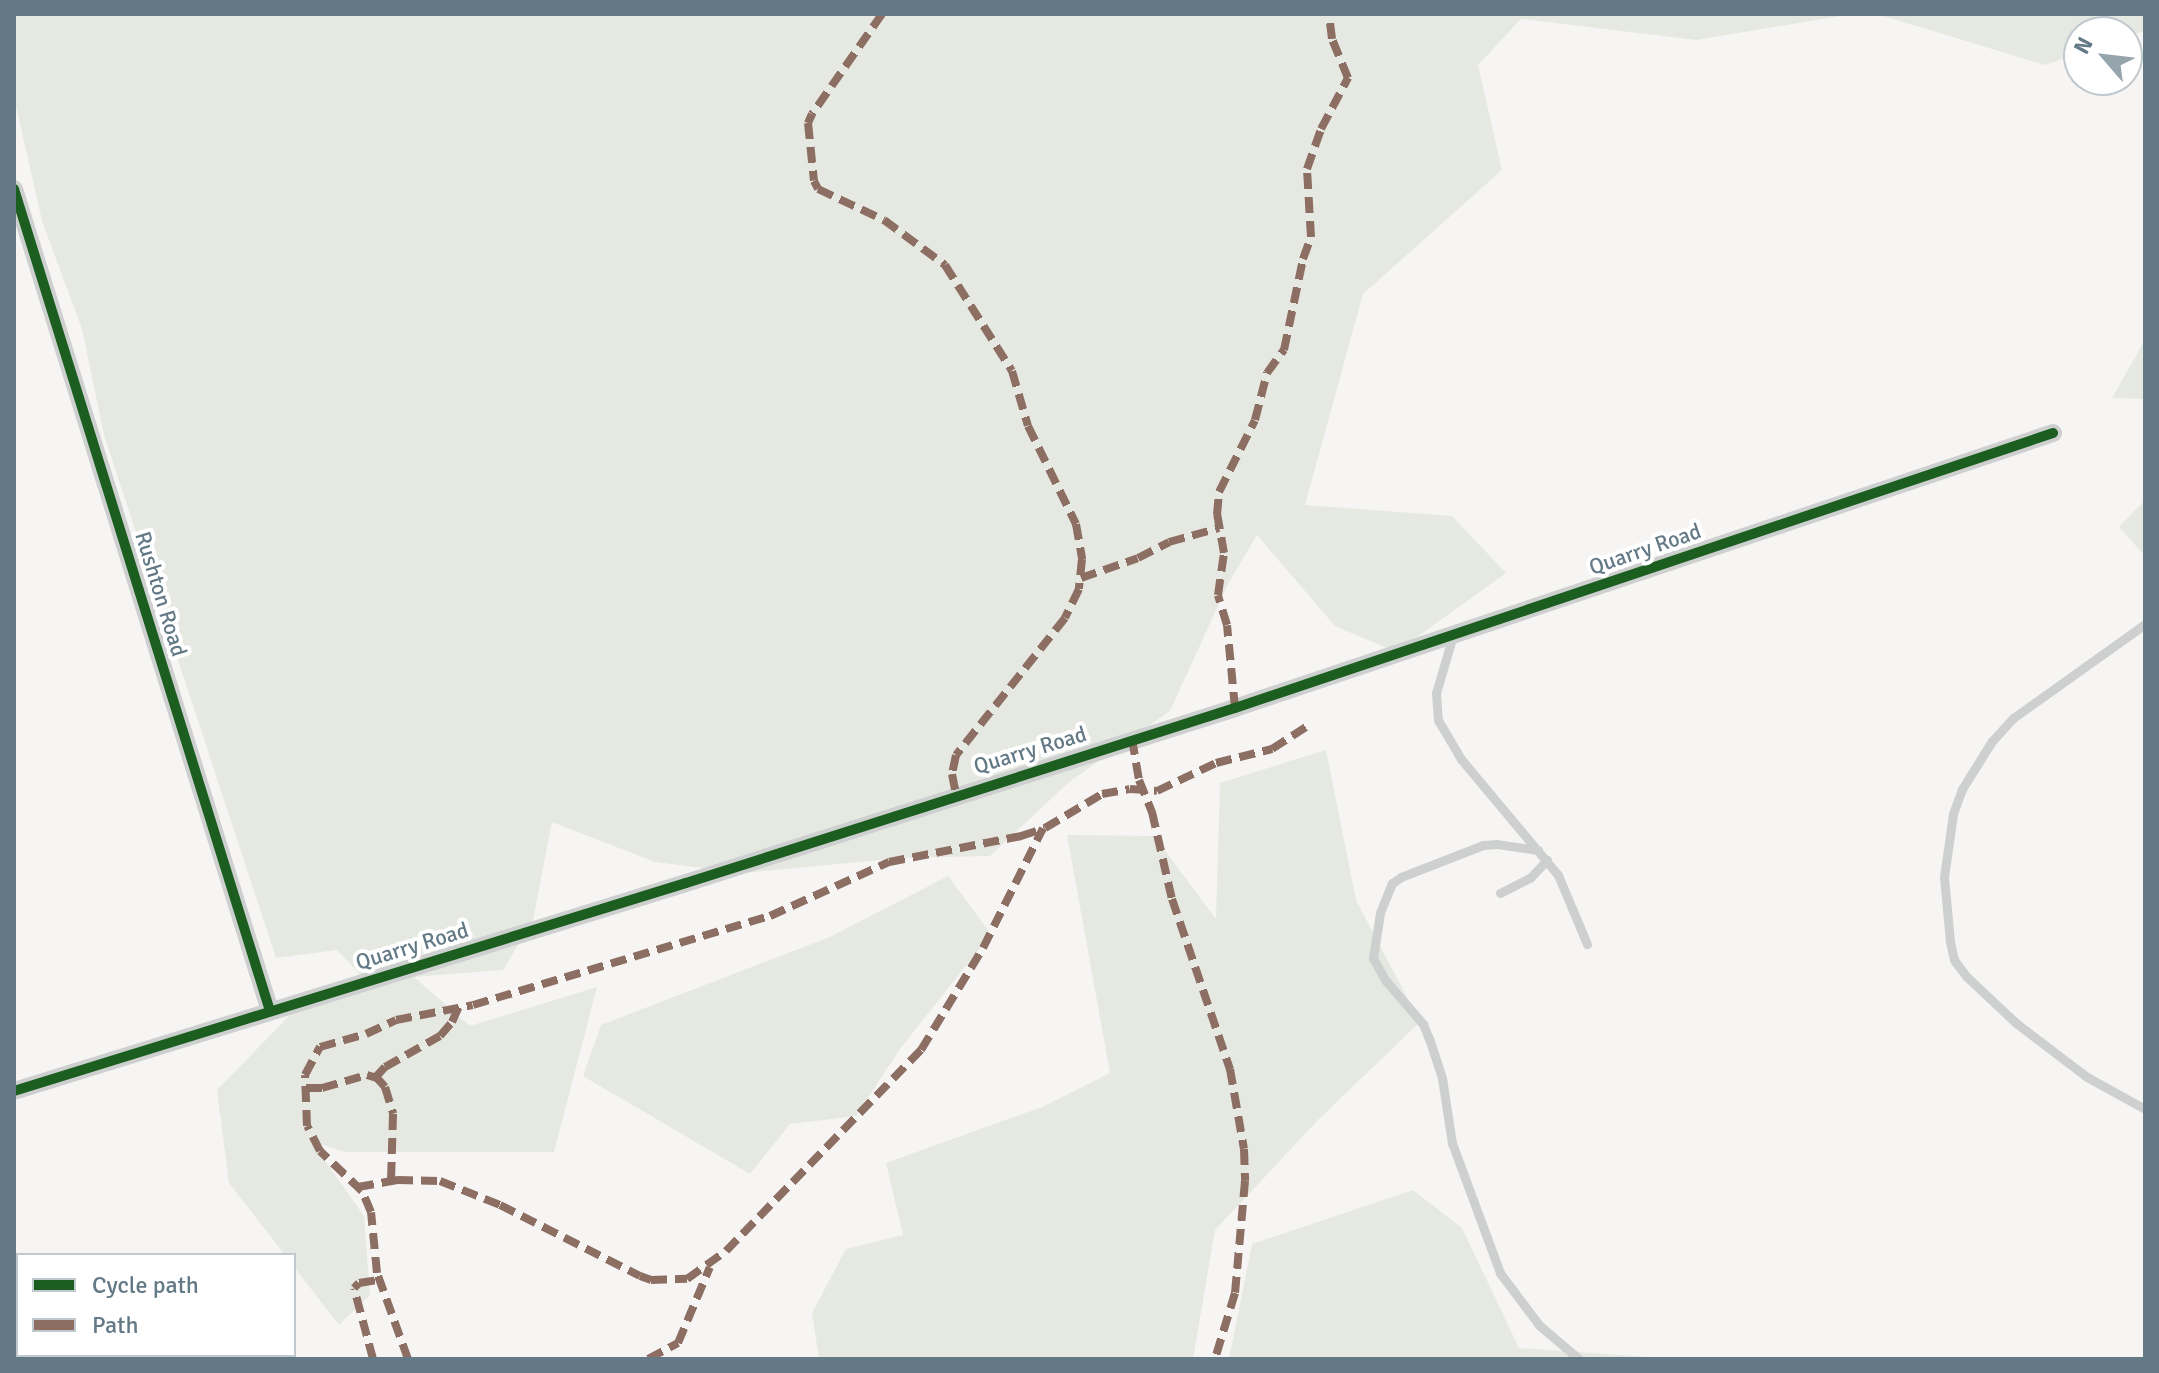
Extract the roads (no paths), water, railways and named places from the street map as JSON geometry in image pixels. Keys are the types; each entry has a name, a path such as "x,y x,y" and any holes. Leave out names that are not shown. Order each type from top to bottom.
{"street":[{"name":"Rushton Road","path":"14,189 270,1011"},
{"name":"Quarry Road","path":"14,1091 686,883 1453,635 2053,433"}],"lane":[{"path":"2145,624 2088,661 2013,718 1992,741 1962,789 1953,814 1944,877 1954,960 1967,977 2016,1023 2087,1077 2145,1109"},
{"path":"1453,635 1436,693 1438,720 1461,759 1547,860 1568,893 1587,944"},
{"path":"1538,850 1483,845 1401,877 1392,883 1380,913 1373,958 1386,981 1423,1024 1430,1041 1442,1078 1452,1143 1500,1273 1539,1325 1579,1359"},
{"path":"1500,893 1530,878 1547,860"}]}
